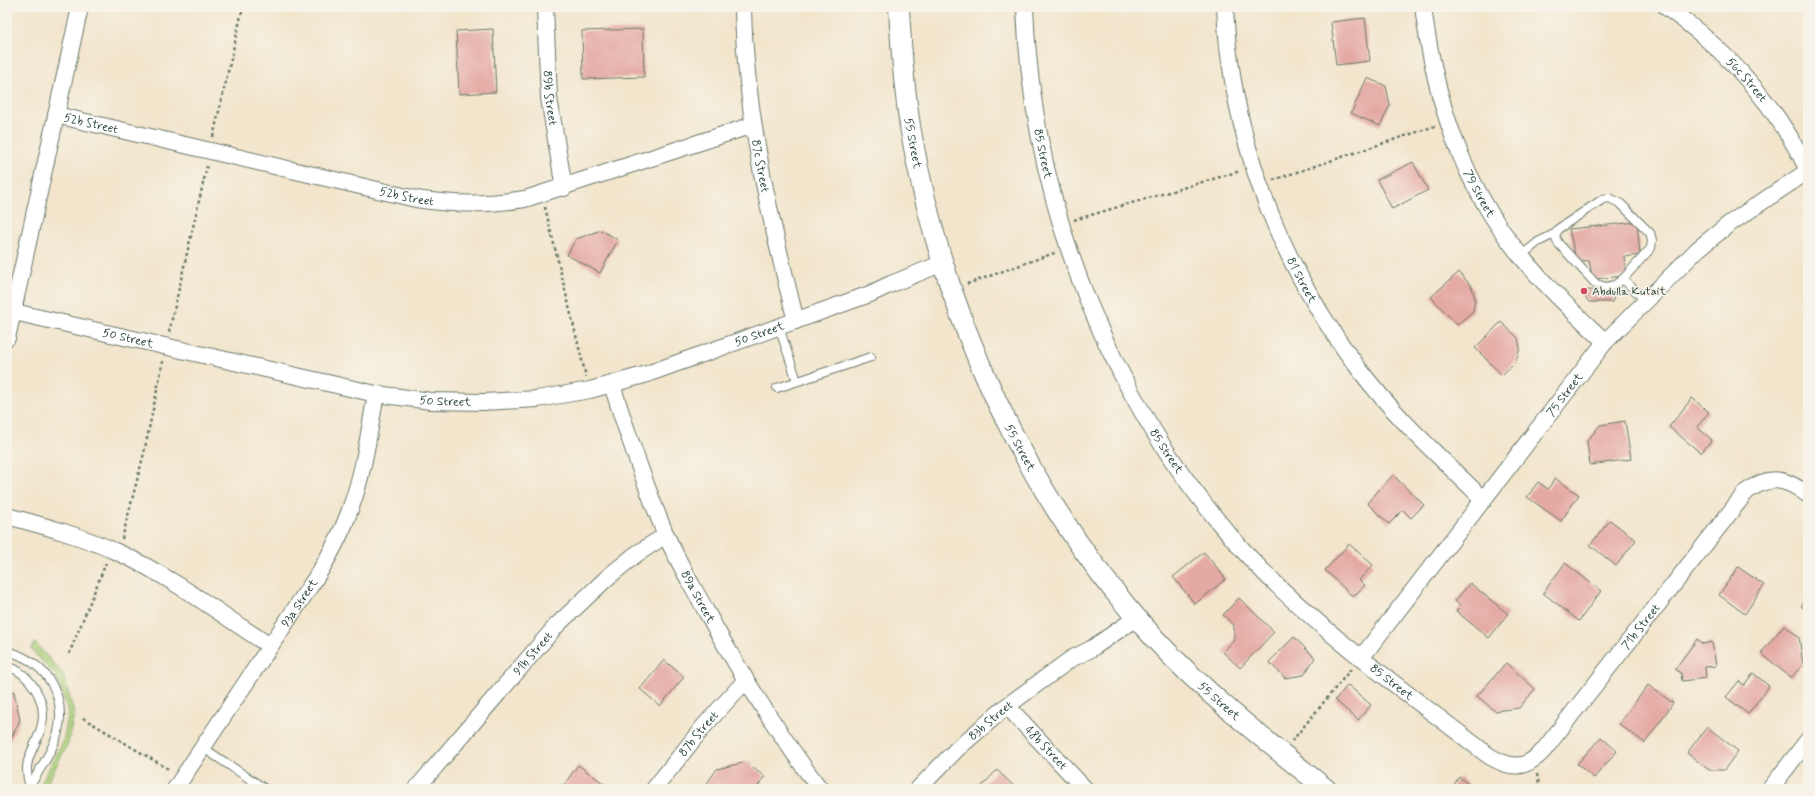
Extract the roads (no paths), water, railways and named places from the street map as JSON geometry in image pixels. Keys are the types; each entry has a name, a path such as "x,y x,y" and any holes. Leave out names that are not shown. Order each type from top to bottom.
{"street":[{"path":"7,338 14,312 80,7"},
{"name":"89b Street","path":"545,7 550,98 564,188"},
{"name":"87c Street","path":"743,7 747,68 754,125 765,191 796,321"},
{"name":"55 Street","path":"899,7 902,62 911,130 925,198 947,276 972,344 997,402 1026,457 1057,511 1093,563 1132,613 1209,693 1326,789"},
{"name":"85 Street","path":"1025,7 1026,38 1034,109 1048,179 1068,248 1090,304 1115,360 1143,413 1176,464 1212,513 1251,559 1298,604 1361,658 1489,756 1502,764 1512,766"},
{"name":"81 Street","path":"1225,7 1230,61 1242,124 1254,167 1279,234 1302,282 1329,327 1359,370 1397,415 1484,500"},
{"name":"79 Street","path":"1423,7 1428,50 1447,122 1471,179 1502,232 1521,256 1546,284 1605,342"},
{"name":"56c Street","path":"1666,7 1702,34 1757,89 1786,128 1808,170"},
{"name":"52b Street","path":"56,116 416,199 452,204 489,204 542,195 754,125"},
{"name":"75 Street","path":"1361,658 1605,342 1698,249 1729,224 1808,170"},
{"name":"50 Street","path":"14,312 376,394 431,401 484,402 537,399 612,385 870,294 893,291 947,276"},
{"name":"89a Street","path":"612,385 646,486 666,535 745,681 777,730 820,789"},
{"name":"93a Street","path":"179,783 326,563 351,507 360,478 376,394"},
{"name":"71b Street","path":"1512,766 1526,764 1534,760 1543,751 1746,492 1756,485 1766,481 1777,480 1788,482 1808,495"},
{"path":"7,516 66,532 115,551 158,574 270,646"},
{"name":"91b Street","path":"416,789 556,625 608,577 635,555 666,535"},
{"name":"83b Street","path":"918,789 957,750 1007,706 1071,659 1091,649 1132,613"},
{"name":"87b Street","path":"654,789 704,726 745,681"},
{"name":"48b Street","path":"1007,706 1085,789"},
{"path":"1770,789 1808,740"}],"lane":[{"path":"1521,256 1538,242 1556,233 1558,229 1603,199 1609,198 1620,203 1650,233 1652,240 1651,248 1623,279 1615,285 1606,287 1596,284 1558,243 1555,236 1556,233"},
{"path":"1623,279 1646,301"},
{"path":"779,327 797,381"},
{"path":"777,388 871,357"},
{"path":"7,651 29,659 42,669 53,683 59,699 60,716 57,733 29,787"},
{"path":"7,666 20,671 31,682 36,690 42,708 42,725 29,754 26,767 29,787"},
{"path":"202,747 265,789"}],"place":[{"name":"Abdulla Kutait","path":"1584,291"}]}
